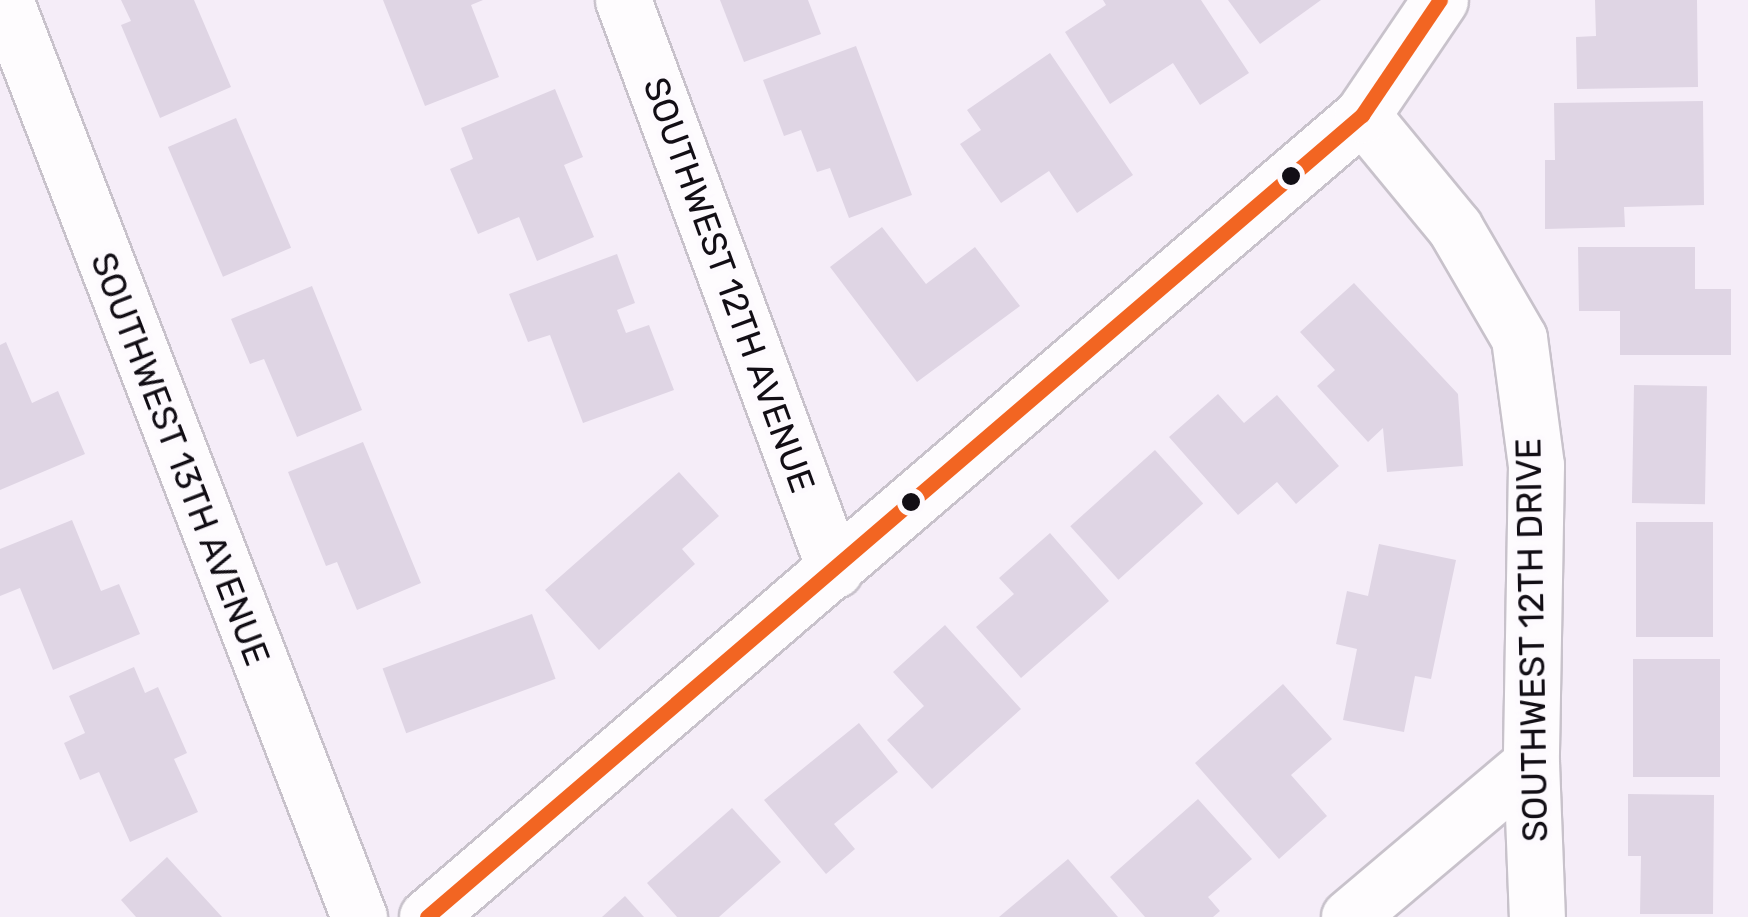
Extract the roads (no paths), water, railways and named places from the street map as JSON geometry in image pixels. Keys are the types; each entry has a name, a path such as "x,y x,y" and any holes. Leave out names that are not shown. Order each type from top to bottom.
{"street":[{"name":"SOUTHWEST 13TH AVENUE","path":"5,0 358,917"},
{"name":"SOUTHWEST 12TH AVENUE","path":"622,0 835,570"},
{"path":"427,917 1362,115 1440,0"},
{"name":"SOUTHWEST 12TH DRIVE","path":"1362,115 1455,228 1519,338 1536,465 1531,762 1536,917"},
{"path":"1349,917 1531,762"}]}
